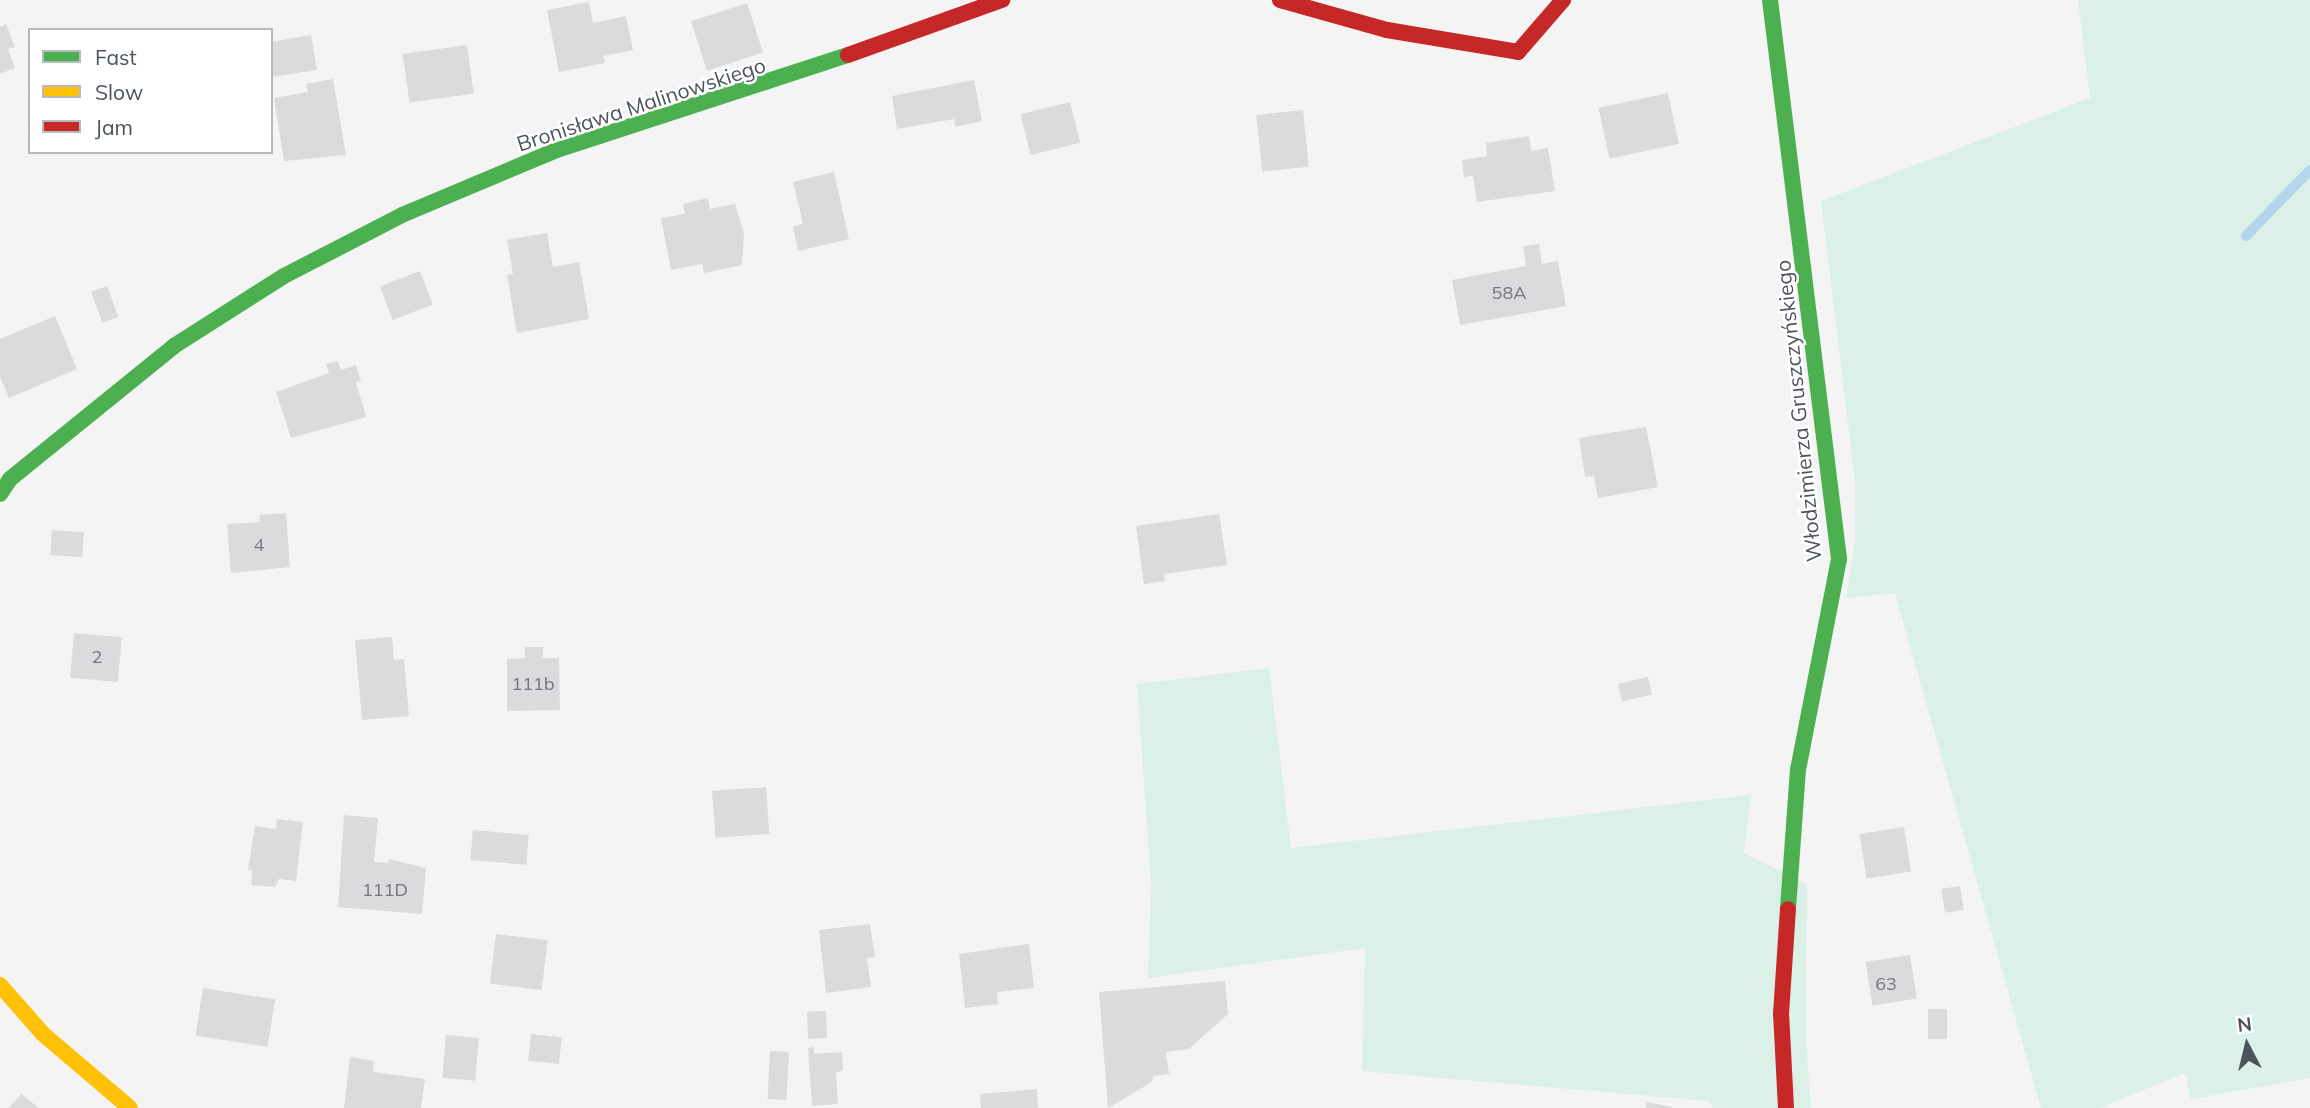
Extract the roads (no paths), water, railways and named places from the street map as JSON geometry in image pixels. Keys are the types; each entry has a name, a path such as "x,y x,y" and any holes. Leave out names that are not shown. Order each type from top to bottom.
{"street":[{"name":"Bronisława Malinowskiego","path":"0,494 10,479 174,346 284,276 402,215 554,150 793,75 1002,0"},
{"path":"1280,0 1387,30 1518,51 1563,0"},
{"name":"Włodzimierza Gruszczyńskiego","path":"1770,0 1839,559 1798,769 1780,1014 1786,1108"},
{"path":"0,985 43,1034 130,1108"}],"waterway":[{"path":"2246,236 2310,170"}]}
